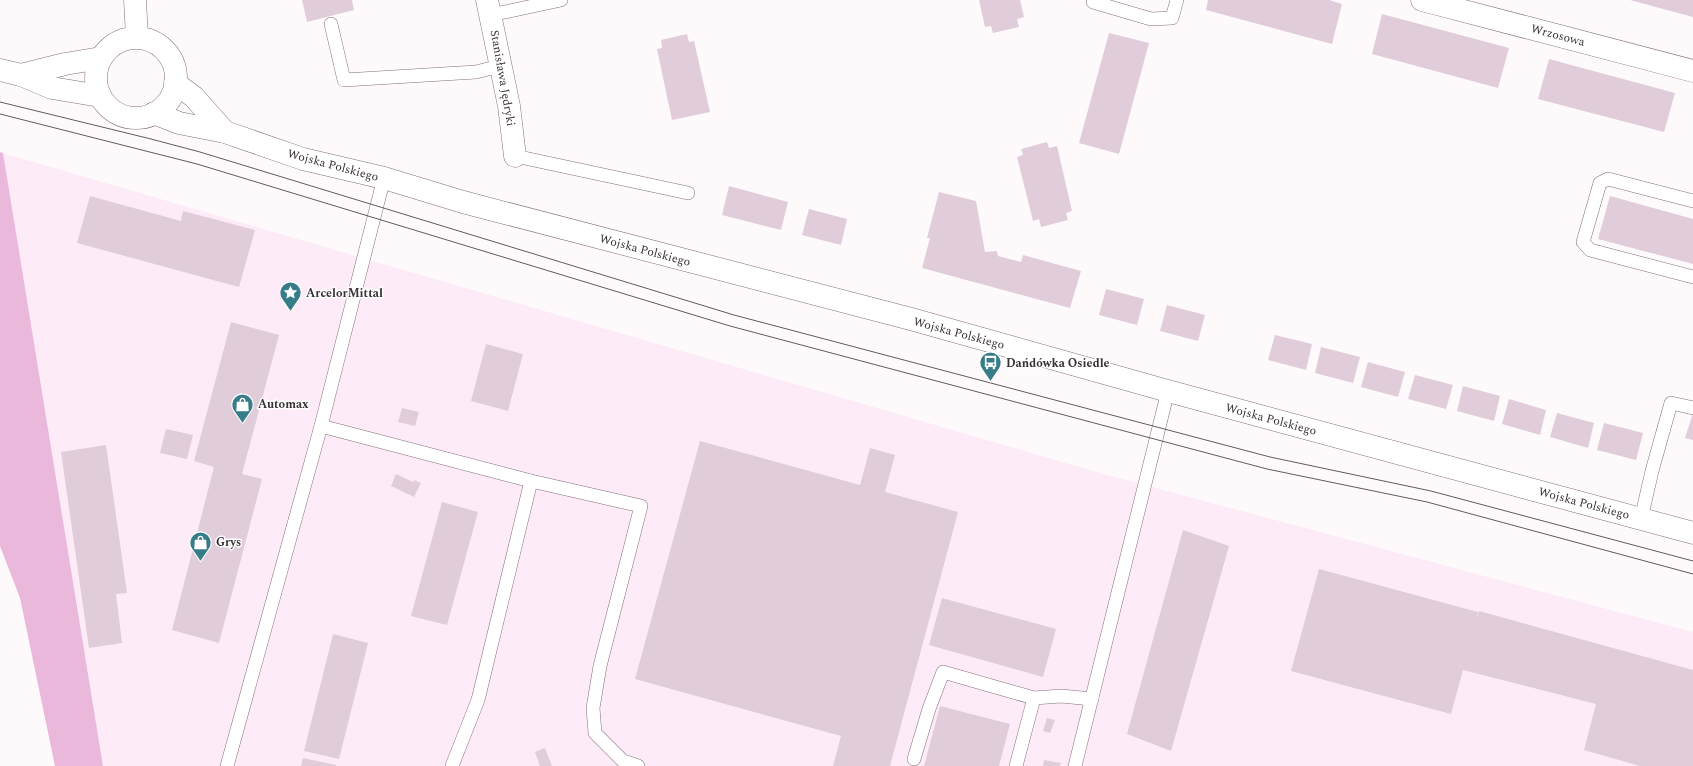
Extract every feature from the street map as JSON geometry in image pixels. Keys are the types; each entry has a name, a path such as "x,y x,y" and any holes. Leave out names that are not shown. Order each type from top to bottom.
{"main road":[{"path":"135,0 137,38"},
{"name":"Wrzosowa","path":"1422,0 1693,71"},
{"name":"Stanisława Jędryki","path":"489,8 509,106 515,156"},
{"path":"137,38 148,39 158,44 172,61 176,72 173,93 168,101 154,113 140,117 126,116 109,107 100,96 96,79 97,68 101,58 110,47 123,40 137,38"},
{"path":"10,72 101,58"},
{"path":"10,72 52,88 100,96"},
{"name":"Wojska Polskiego","path":"175,83 194,97 225,132"},
{"name":"Wojska Polskiego","path":"154,113 179,123 225,132 303,159 384,178 476,206 911,319 1168,391 1693,533"}],"lane":[{"path":"489,8 561,0"},
{"path":"1093,2 1151,19 1172,18 1177,0"},
{"path":"331,24 344,80 476,72 500,66"},
{"path":"515,156 688,193"},
{"path":"227,766 321,426 384,178"},
{"path":"1693,200 1608,179 1600,183 1583,242 1590,250 1693,277"},
{"path":"1075,766 1168,391"},
{"path":"1641,519 1652,471 1672,403 1693,408"},
{"path":"321,426 531,481 641,506 600,666 593,708 595,733 623,761 638,766"},
{"path":"452,766 478,700 531,481"},
{"path":"914,759 929,709 944,672 1034,698 1062,696 1092,699"},
{"path":"1016,766 1034,698"}],"shaded area":[{"path":"0,152 3,153 103,766 55,766 20,598 0,546"},
{"name":"ArcelorMittal","path":"3,153 1100,473 1693,632 1693,766 103,766"}],"building":[{"path":"302,0 352,0 354,10 307,22"},
{"path":"979,0 1020,0 1024,17 1017,19 1019,27 993,33 991,26 985,27"},
{"path":"1208,0 1329,0 1342,4 1332,44 1206,10"},
{"path":"1630,0 1693,0 1693,17"},
{"path":"1382,14 1509,48 1498,88 1372,54"},
{"path":"1109,33 1149,43 1119,154 1079,143"},
{"path":"687,34 689,42 694,41 710,112 672,120 657,49 662,48 661,40"},
{"path":"1549,59 1675,93 1664,132 1538,99"},
{"path":"1047,142 1049,148 1057,146 1072,211 1066,213 1068,220 1041,227 1039,219 1033,221 1017,157 1023,155 1021,149"},
{"path":"729,186 788,202 781,230 722,215"},
{"path":"939,192 976,201 985,252 997,251 998,256 1021,262 1023,255 1081,271 1070,308 922,268 930,238 927,238"},
{"path":"90,196 181,221 183,211 255,230 239,287 77,243"},
{"path":"1610,196 1693,219 1693,264 1598,239"},
{"path":"809,209 847,219 841,245 802,235"},
{"path":"283,284 299,288 295,303 280,299"},
{"path":"1106,289 1144,299 1137,325 1099,315"},
{"path":"1167,305 1205,315 1198,341 1160,331"},
{"path":"231,322 279,335 242,474 262,479 219,643 172,630 214,467 194,461"},
{"path":"1275,335 1312,344 1306,370 1268,360"},
{"path":"486,344 523,354 508,411 471,401"},
{"path":"1321,347 1360,357 1353,383 1315,373"},
{"path":"1368,362 1405,372 1398,397 1361,387"},
{"path":"1415,375 1453,385 1446,409 1408,399"},
{"path":"1463,386 1500,396 1494,421 1457,411"},
{"path":"1509,399 1546,410 1540,435 1502,424"},
{"path":"402,408 419,412 415,426 398,422"},
{"path":"1557,413 1594,423 1588,448 1550,437"},
{"path":"1693,413 1693,440 1685,438"},
{"path":"1604,423 1643,433 1636,460 1597,450"},
{"path":"166,429 193,435 187,459 160,453"},
{"path":"700,441 860,485 870,448 895,455 885,492 958,512 890,766 833,766 841,736 635,679"},
{"path":"106,445 127,593 116,594 122,643 89,648 61,452"},
{"path":"396,474 413,482 414,480 421,483 414,497 391,486"},
{"path":"442,502 478,512 447,625 411,616"},
{"path":"1183,530 1229,546 1171,751 1127,734"},
{"path":"1319,569 1478,612 1476,621 1479,611 1693,670 1693,766 1640,766 1584,750 1596,704 1463,670 1451,714 1291,671"},
{"path":"942,598 1056,629 1043,677 929,645"},
{"path":"333,634 368,643 339,759 304,751"},
{"path":"940,706 1010,724 999,766 924,766"},
{"path":"1047,718 1055,720 1050,733 1043,731"},
{"path":"545,748 552,766 540,766 535,752"},
{"path":"303,758 336,765 336,766 301,766"},
{"path":"1044,760 1061,763 1060,766 1043,766"}],"tram line":[{"path":"0,102 200,152 734,315 1270,457 1431,491 1693,561"},
{"path":"0,114 197,164 730,326 1267,469 1427,502 1693,574"}],"place":[{"name":"ArcelorMittal","path":"290,312"},
{"name":"Dańdówka Osiedle","path":"991,382"},
{"name":"Automax","path":"243,424"},
{"name":"Grys","path":"200,562"}]}
